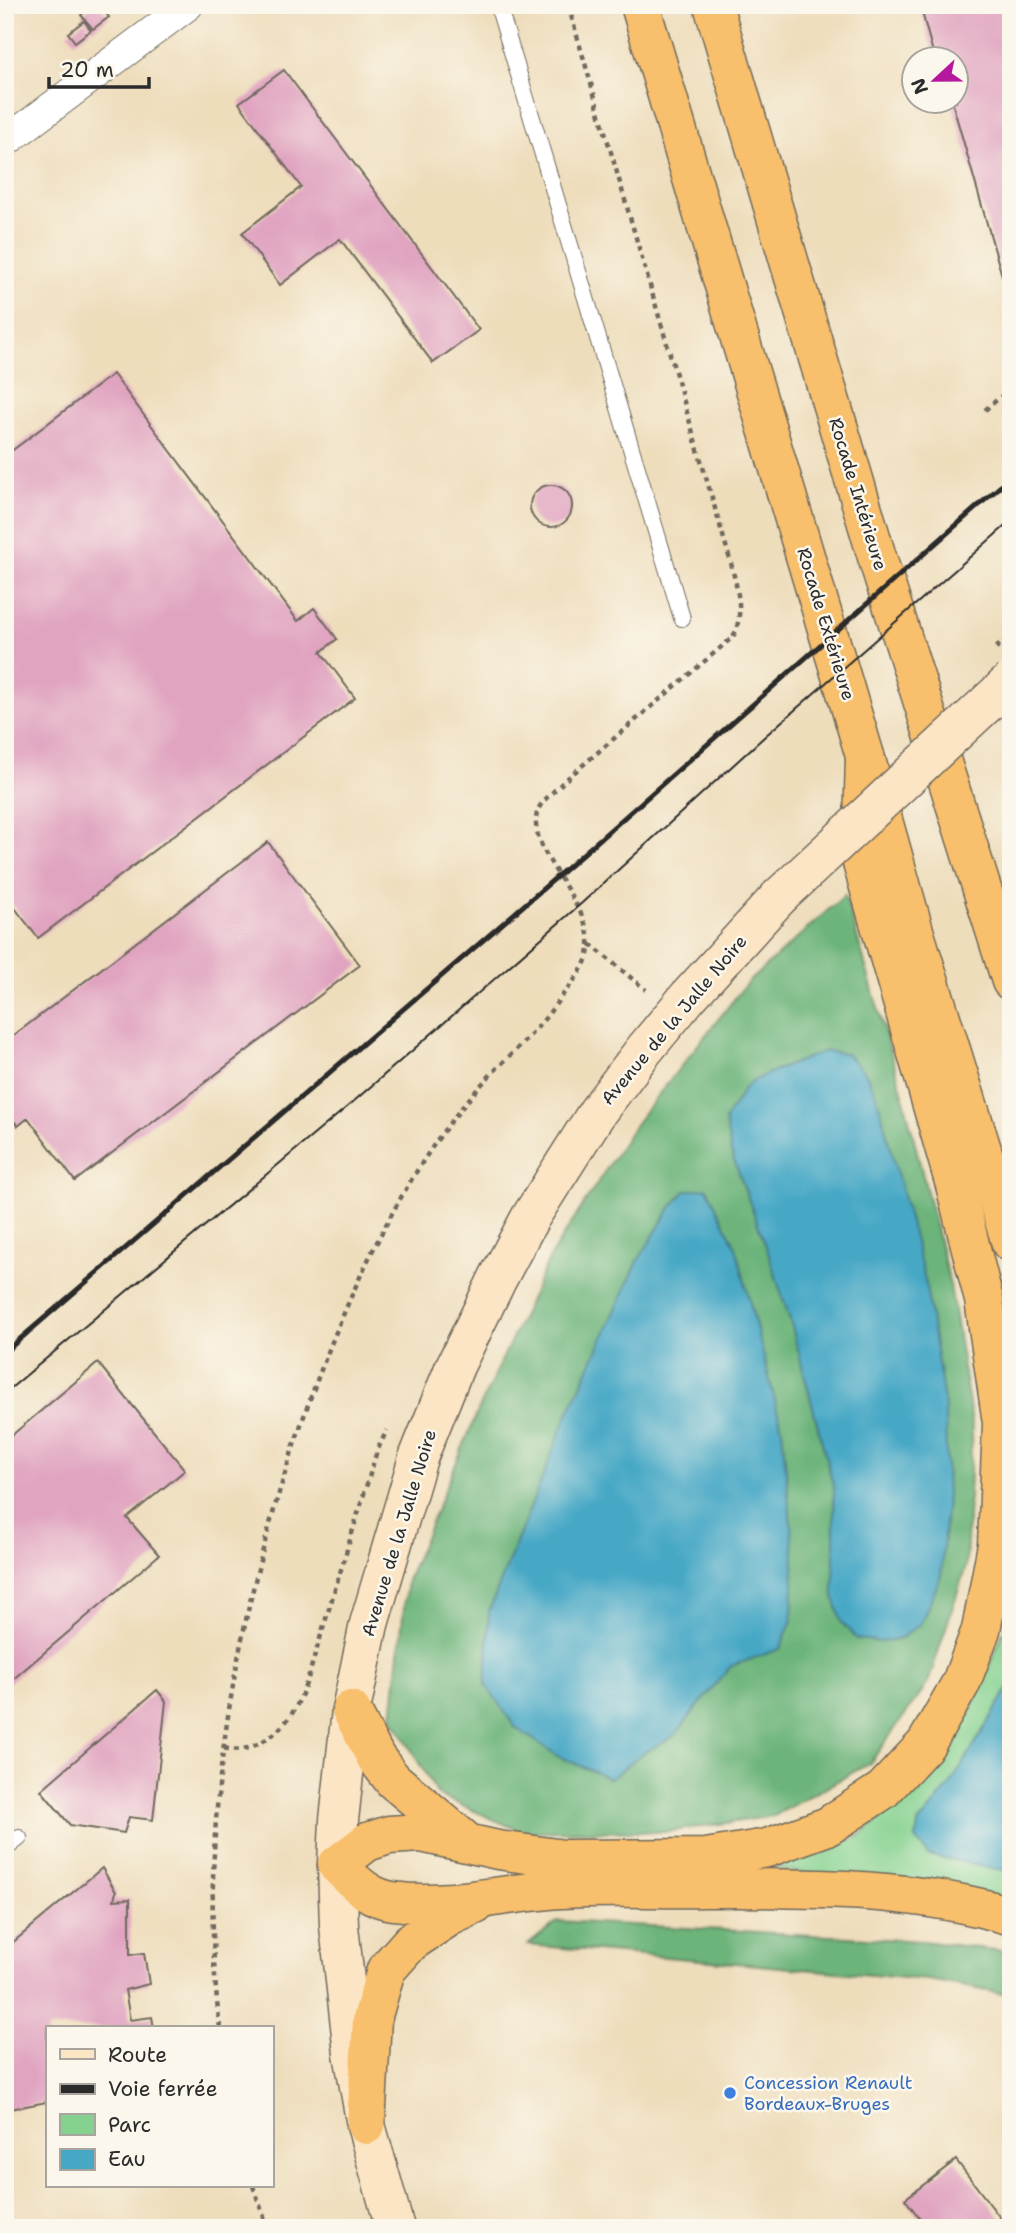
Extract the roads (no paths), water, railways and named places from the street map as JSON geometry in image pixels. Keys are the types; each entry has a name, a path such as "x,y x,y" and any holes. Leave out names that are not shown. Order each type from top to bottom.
{"highway":[{"name":"Rocade Extérieure","path":"640,5 865,756 915,934 1011,1242"},
{"name":"Rocade Intérieure","path":"713,5 877,557 1005,954 1011,981"},
{"path":"865,756 862,863 955,1185 981,1288 1002,1423 998,1545 981,1630 961,1683 926,1744 883,1790 828,1826 767,1848 706,1858 564,1860 498,1850 421,1833 389,1835 368,1842 337,1865 364,1891 392,1901 427,1903 563,1889 821,1888 917,1895 1011,1916"},
{"path":"351,1710 376,1758 393,1780 465,1841"},
{"path":"366,2125 372,2018 386,1970 411,1942 449,1917 496,1896"}],"main road":[{"name":"Avenue de la Jalle Noire","path":"395,2228 366,2125 354,2053 339,1927 337,1865 351,1710 369,1624 418,1458 455,1366 498,1278 530,1218 598,1111 688,997 779,897 1011,681"}],"street":[{"path":"5,142 188,5"}],"lane":[{"path":"498,5 682,618"},
{"path":"5,1849 19,1838"}],"water":[{"path":"825,1051 847,1054 866,1074 877,1097 925,1280 945,1407 947,1496 941,1576 921,1623 901,1638 882,1642 857,1639 841,1622 834,1596 834,1489 791,1323 731,1152 725,1120 745,1087 762,1076"},
{"path":"707,1188 736,1247 782,1429 794,1556 792,1620 780,1649 731,1666 674,1736 641,1754 610,1779 558,1756 515,1727 486,1685 489,1611 567,1416 638,1261 669,1210 685,1191"},
{"path":"1011,1684 1011,1872 928,1855 916,1839 918,1824 948,1788"}],"tram line":[{"path":"5,1393 353,1102 583,902 764,737 1011,521"}],"railway":[{"path":"5,1352 567,868 1011,477"}],"place":[{"name":"Concession Renault Bordeaux-Bruges","path":"730,2093"}]}
